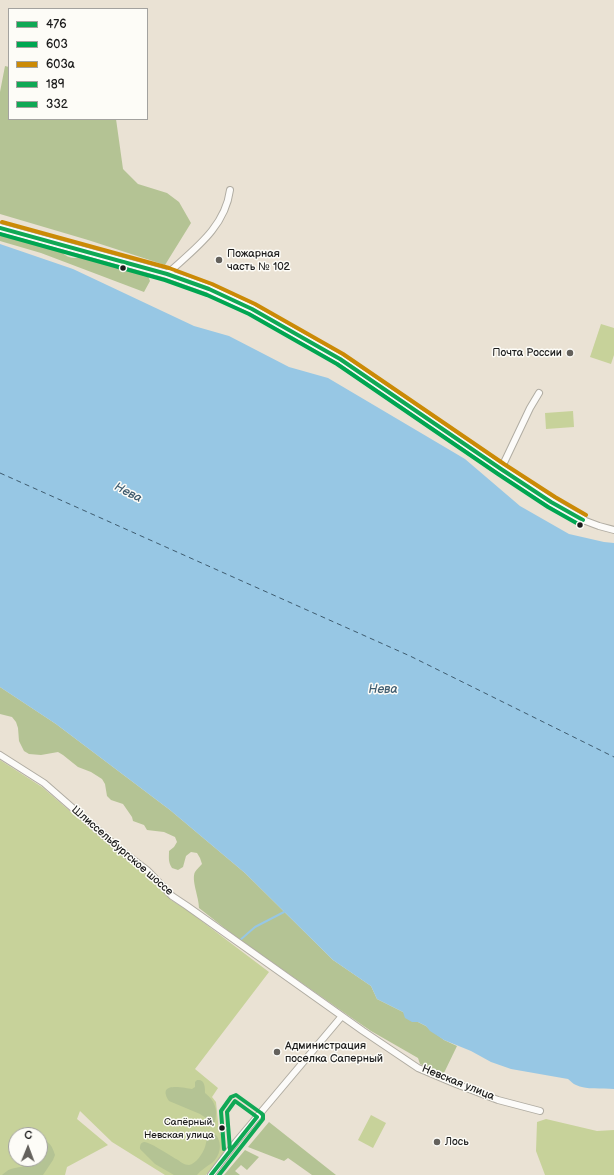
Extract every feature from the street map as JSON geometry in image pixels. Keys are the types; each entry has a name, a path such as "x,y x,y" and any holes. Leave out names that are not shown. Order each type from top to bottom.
{"street":[{"path":"167,274 206,238 219,222 229,201 230,190"},
{"path":"0,228 167,274 208,289 252,309 340,359 558,506 583,520 614,530"},
{"path":"501,469 530,408 539,393"},
{"name":"Шлиссельбургское шоссе","path":"0,754 44,783 123,852 148,871 172,896 342,1016"},
{"path":"211,1175 236,1142 342,1016"},
{"name":"Невская улица","path":"342,1016 418,1068 498,1100 540,1111"}],"green space":[{"path":"5,66 8,67 8,120 116,120 123,169 138,184 167,193 179,202 191,223 165,265 0,214 0,92"},
{"path":"0,235 62,252 70,258 80,257 148,276 150,281 144,292 41,253 0,241"},
{"path":"601,324 614,328 614,355 611,364 590,357"},
{"path":"573,411 574,427 546,429 545,413"},
{"path":"0,687 56,724 170,810 245,873 333,960 371,986 377,999 403,1012 426,1026 444,1040 457,1046 443,1075 420,1064 418,1058 371,1031 349,1016 236,937 199,908 194,875 202,864 197,853 191,852 186,856 183,867 178,870 172,868 169,862 169,851 177,842 175,837 164,832 147,830 144,825 133,821 123,804 111,800 107,796 105,784 102,779 91,772 78,767 58,752 41,755 29,754 24,751 19,741 16,722 12,717 0,714"},
{"path":"0,760 42,787 120,854 146,874 171,900 187,910 269,972 195,1069 218,1088 212,1097 216,1102 219,1132 223,1136 225,1151 206,1175 165,1175 112,1142 80,1111 77,1119 108,1145 67,1167 65,1175 0,1175"},
{"path":"197,1080 203,1082 205,1086 205,1093 215,1106 215,1122 212,1122 200,1114 169,1101 166,1095 168,1088 178,1087 192,1089 195,1087 195,1082"},
{"path":"371,1115 386,1123 373,1148 358,1140"},
{"path":"546,1119 597,1131 614,1130 614,1175 545,1175 536,1151 537,1122"},
{"path":"269,1122 336,1175 312,1175 288,1158 284,1161 248,1147"},
{"path":"213,1134 218,1138 220,1146 219,1153 212,1163 197,1175 174,1175 155,1164 140,1149 142,1143 147,1142 189,1165 194,1163 199,1158 208,1137"},
{"path":"48,1143 53,1149 55,1155 53,1160 43,1175 2,1175 14,1168 48,1167"},
{"path":"245,1150 259,1157 247,1170 241,1165 235,1171 240,1175 224,1175"}],"water":[{"name":"Нева","path":"0,244 73,269 194,326 229,336 289,367 328,378 465,459 520,506 569,534 614,543 614,1089 584,1088 575,1085 568,1079 511,1069 491,1062 471,1051 444,1040 430,1031 426,1026 418,1022 412,1022 405,1018 403,1012 377,999 371,986 333,960 245,873 170,810 56,724 0,687"}],"waterway":[{"path":"239,941 255,927 284,912"}],"ferry route":[{"path":"0,473 410,656 614,757"}],"transit line":[{"name":"603а","path":"2,222 169,268 212,284 255,304 343,354 504,464 586,515"},
{"name":"476","path":"0,228 167,274 209,289 252,309 340,359 501,469 551,502 583,520"},
{"name":"603","path":"0,234 165,280 207,295 249,314 337,364 498,474 548,507 580,525"},
{"name":"332","path":"219,1175 263,1119 263,1115 261,1113 236,1095 231,1097 221,1111 224,1149"},
{"name":"189","path":"211,1175 257,1117 235,1101 227,1112 230,1150"}],"place":[{"name":"Пожарная часть № 102","path":"219,260"},
{"name":"Почта России","path":"570,353"},
{"name":"Администрация поселка Саперный","path":"277,1052"},
{"name":"Сапёрный, Невская улица","path":"222,1128"},
{"name":"Лось","path":"437,1142"}]}
